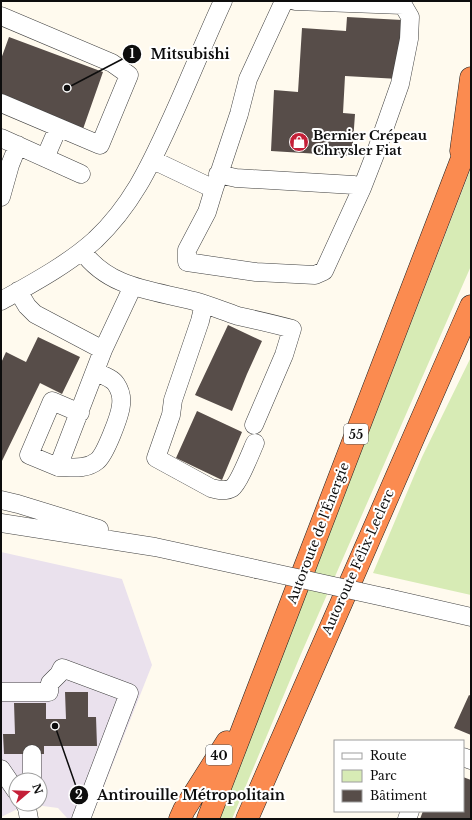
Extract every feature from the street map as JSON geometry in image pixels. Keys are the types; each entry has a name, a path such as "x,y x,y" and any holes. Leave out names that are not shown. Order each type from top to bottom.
{"highway":[{"path":"458,168 471,78"},
{"name":"Autoroute de l'Énergie","path":"208,819 471,135"},
{"name":"Autoroute Félix-Leclerc","path":"247,819 471,306"},
{"name":"40","path":"180,819 184,810 254,700"}],"street":[{"path":"1,301 57,268 82,251 100,235 124,209 135,193 153,160 223,1"},
{"path":"284,1 248,80 239,114 207,212 187,250 187,262 256,272 315,275 321,273 327,264 362,188 376,152 403,72 409,39 410,17 403,3 295,1"},
{"path":"1,16 112,63 129,75 100,145 1,103"},
{"path":"45,158 58,128"},
{"path":"1,138 81,174"},
{"path":"1,197 18,145"},
{"path":"153,160 216,182 236,178 354,185 362,188"},
{"path":"82,251 92,263 118,281 147,291 204,304 237,315 292,329 284,355 254,424"},
{"path":"58,467 103,350 133,286"},
{"path":"18,292 27,306 35,314 103,350"},
{"path":"204,304 200,321 173,400 172,415 156,458 211,488 224,490 234,486 255,443"},
{"path":"80,413 52,401 30,455 58,467 82,467 97,461 102,455 113,429 121,400 117,385 113,381 95,372"},
{"path":"1,500 155,547"},
{"path":"1,522 155,547 471,617"},
{"path":"1,692 49,692 50,684 62,668 128,693 81,819"},
{"path":"32,754 32,772"},
{"path":"1,769 8,779"}],"shaded area":[{"path":"1,552 122,579 152,665 91,819 68,819 58,808 48,807 48,772 8,772 8,812 11,812 1,817"}],"green space":[{"path":"471,168 471,266 301,654 232,819 219,819"},
{"path":"471,357 471,595 373,573 422,457"}],"building":[{"path":"347,17 402,20 399,79 345,76 343,113 355,114 352,156 271,151 274,90 298,92 302,28 346,31"},
{"path":"9,37 103,72 83,129 1,98 1,59"},
{"path":"228,325 262,341 232,411 195,395"},
{"path":"38,337 80,357 62,394 40,383 1,463 1,363 6,352 26,362"},
{"path":"197,411 242,432 222,480 176,458"},
{"path":"65,692 88,692 88,717 96,717 97,746 44,746 44,754 4,754 3,734 15,734 14,703 46,703 46,719 66,719"},
{"path":"469,695 471,696 471,735 454,728"},
{"path":"464,777 471,780 471,819 420,819 423,812 464,812"}],"place":[{"name":"Mitsubishi","path":"67,88"},
{"name":"Bernier Crépeau Chrysler Fiat","path":"299,142"},
{"name":"Antirouille Métropolitain","path":"55,726"}]}
